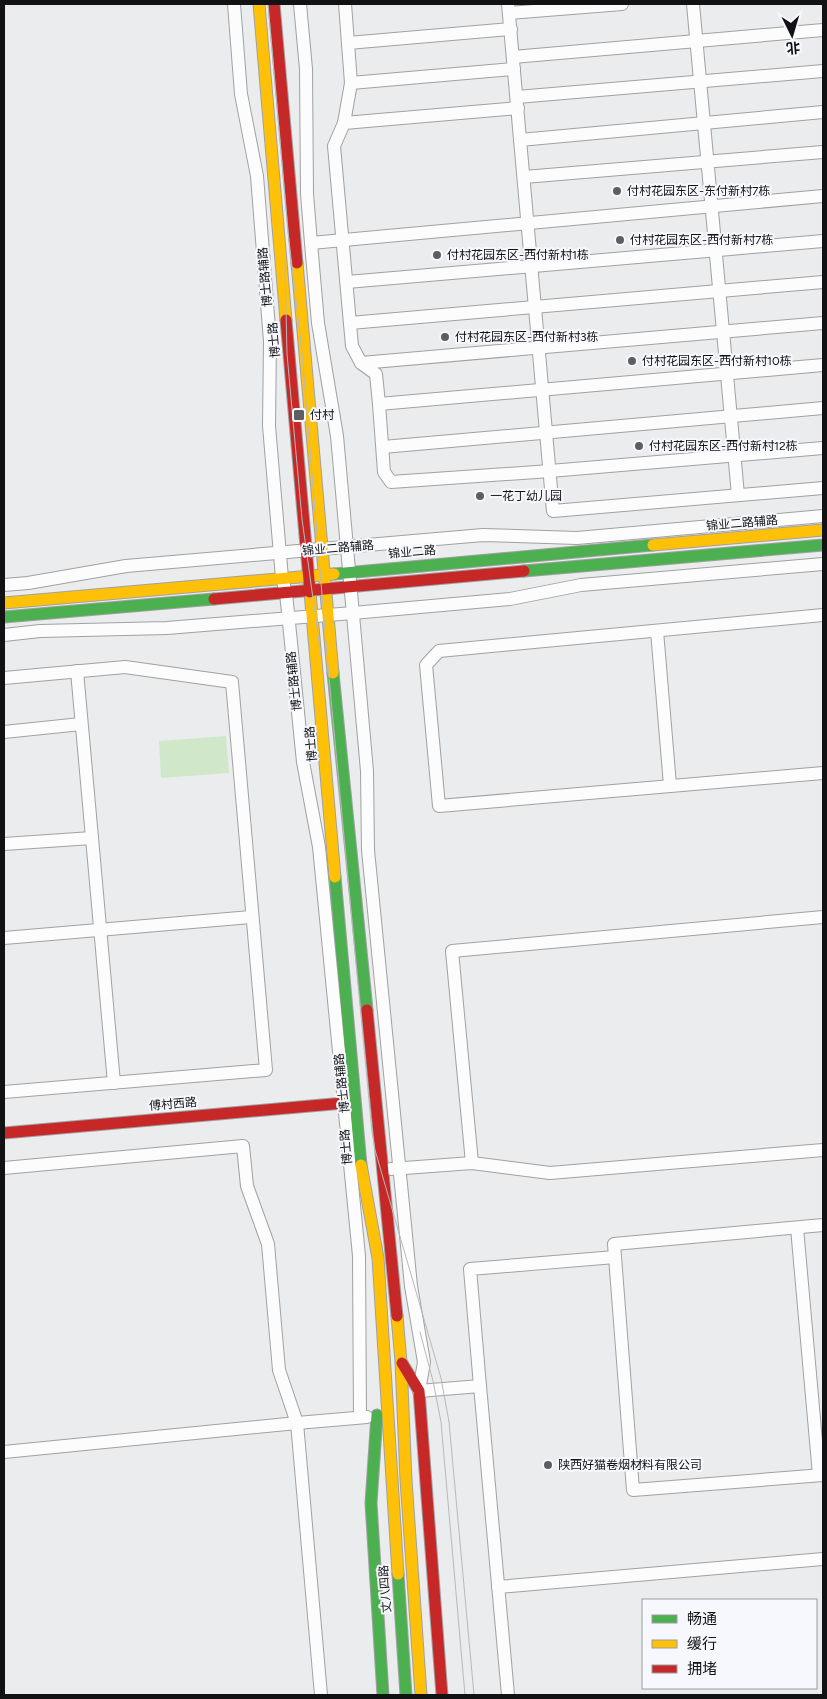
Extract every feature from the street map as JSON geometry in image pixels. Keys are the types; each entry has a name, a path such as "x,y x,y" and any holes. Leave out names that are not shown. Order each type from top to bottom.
{"main road":[{"name":"博士路","path":"259,4 362,1172 378,1258 392,1480"},
{"path":"274,4 325,589 401,1362 406,1480 421,1695"},
{"name":"锦业二路","path":"4,603 823,530"},
{"path":"4,617 823,546"},
{"name":"傅村西路","path":"4,1133 344,1103"},
{"path":"401,1362 419,1391 442,1695"},
{"path":"383,1695 371,1503 377,1416 384,1369"},
{"name":"丈八四路","path":"392,1480 406,1695"}],"street":[{"name":"博士路辅路","path":"234,4 241,94 257,176 270,341 269,426 282,578 286,593 303,762 318,847 359,1256 360,1417"},
{"path":"300,4 306,69 307,194 311,243 318,323 337,436 367,771 368,850 411,1286 424,1362 419,1391 480,1386"},
{"path":"345,4 351,83 344,123 334,146 352,346 361,363 376,374 384,472 392,482 823,448"},
{"path":"622,4 509,8 553,511 823,488"},
{"path":"693,4 738,495"},
{"path":"348,43 510,29"},
{"path":"351,83 697,41 823,30"},
{"path":"344,123 701,82 823,71"},
{"path":"520,140 823,112"},
{"path":"524,177 823,152"},
{"path":"311,243 823,196"},
{"path":"347,282 823,241"},
{"path":"350,323 823,282"},
{"path":"361,363 823,323"},
{"path":"379,404 823,365"},
{"path":"383,447 823,408"},
{"name":"锦业二路辅路","path":"4,586 28,584 126,566 483,535 577,538 823,516"},
{"path":"4,635 40,631 167,628 353,613 510,599 581,585 823,564"},
{"path":"823,615 439,651 426,665 439,806 823,773"},
{"path":"656,631 670,785"},
{"path":"4,678 125,667 232,682 266,1070 4,1092"},
{"path":"77,671 114,1083"},
{"path":"4,732 82,724"},
{"path":"4,844 92,838"},
{"path":"4,938 252,917"},
{"path":"472,1163 452,951 823,917"},
{"path":"4,1168 243,1146 247,1186 268,1244 279,1370 297,1423 321,1695"},
{"path":"383,1170 472,1163 550,1173 823,1150"},
{"path":"797,1228 821,1475 633,1490 614,1244 823,1225"},
{"path":"508,1695 470,1270 615,1257"},
{"path":"4,1452 377,1416"},
{"path":"498,1587 823,1559"}],"green space":[{"path":"226,736 229,773 161,778 159,741"}],"tram line":[{"path":"268,4 288,232 302,353 328,667 372,1132 375,1150 441,1378 449,1422 474,1695"},
{"path":"285,265 287,354 302,519 321,656"},
{"path":"420,1332 433,1381 441,1422 465,1695"}],"traffic: fast":[{"path":"334,574 653,545"},
{"path":"524,571 823,545"},
{"path":"4,617 214,599"},
{"path":"333,673 367,1010"},
{"path":"335,877 361,1165"},
{"path":"377,1415 371,1503 383,1695"},
{"path":"398,1574 406,1695"}],"traffic: slow":[{"path":"259,4 286,320"},
{"path":"297,263 333,673"},
{"path":"653,545 823,530"},
{"path":"4,603 334,574"},
{"path":"310,592 335,877"},
{"path":"361,1165 378,1258 398,1574"},
{"path":"397,1316 421,1695"}],"traffic: jam":[{"path":"274,4 297,263"},
{"path":"286,320 310,592"},
{"path":"214,599 524,571"},
{"path":"367,1010 397,1316"},
{"path":"4,1133 344,1103"},
{"path":"402,1363 419,1391 442,1695"}],"place":[{"name":"付村花园东区-东付新村7栋","path":"617,191"},
{"name":"付村花园东区-西付新村7栋","path":"620,240"},
{"name":"付村花园东区-西付新村1栋","path":"437,255"},
{"name":"付村花园东区-西付新村3栋","path":"445,337"},
{"name":"付村花园东区-西付新村10栋","path":"632,361"},
{"name":"付村","path":"299,415"},
{"name":"付村花园东区-西付新村12栋","path":"639,446"},
{"name":"一花丁幼儿园","path":"480,496"},
{"name":"陕西好猫卷烟材料有限公司","path":"548,1465"}]}
